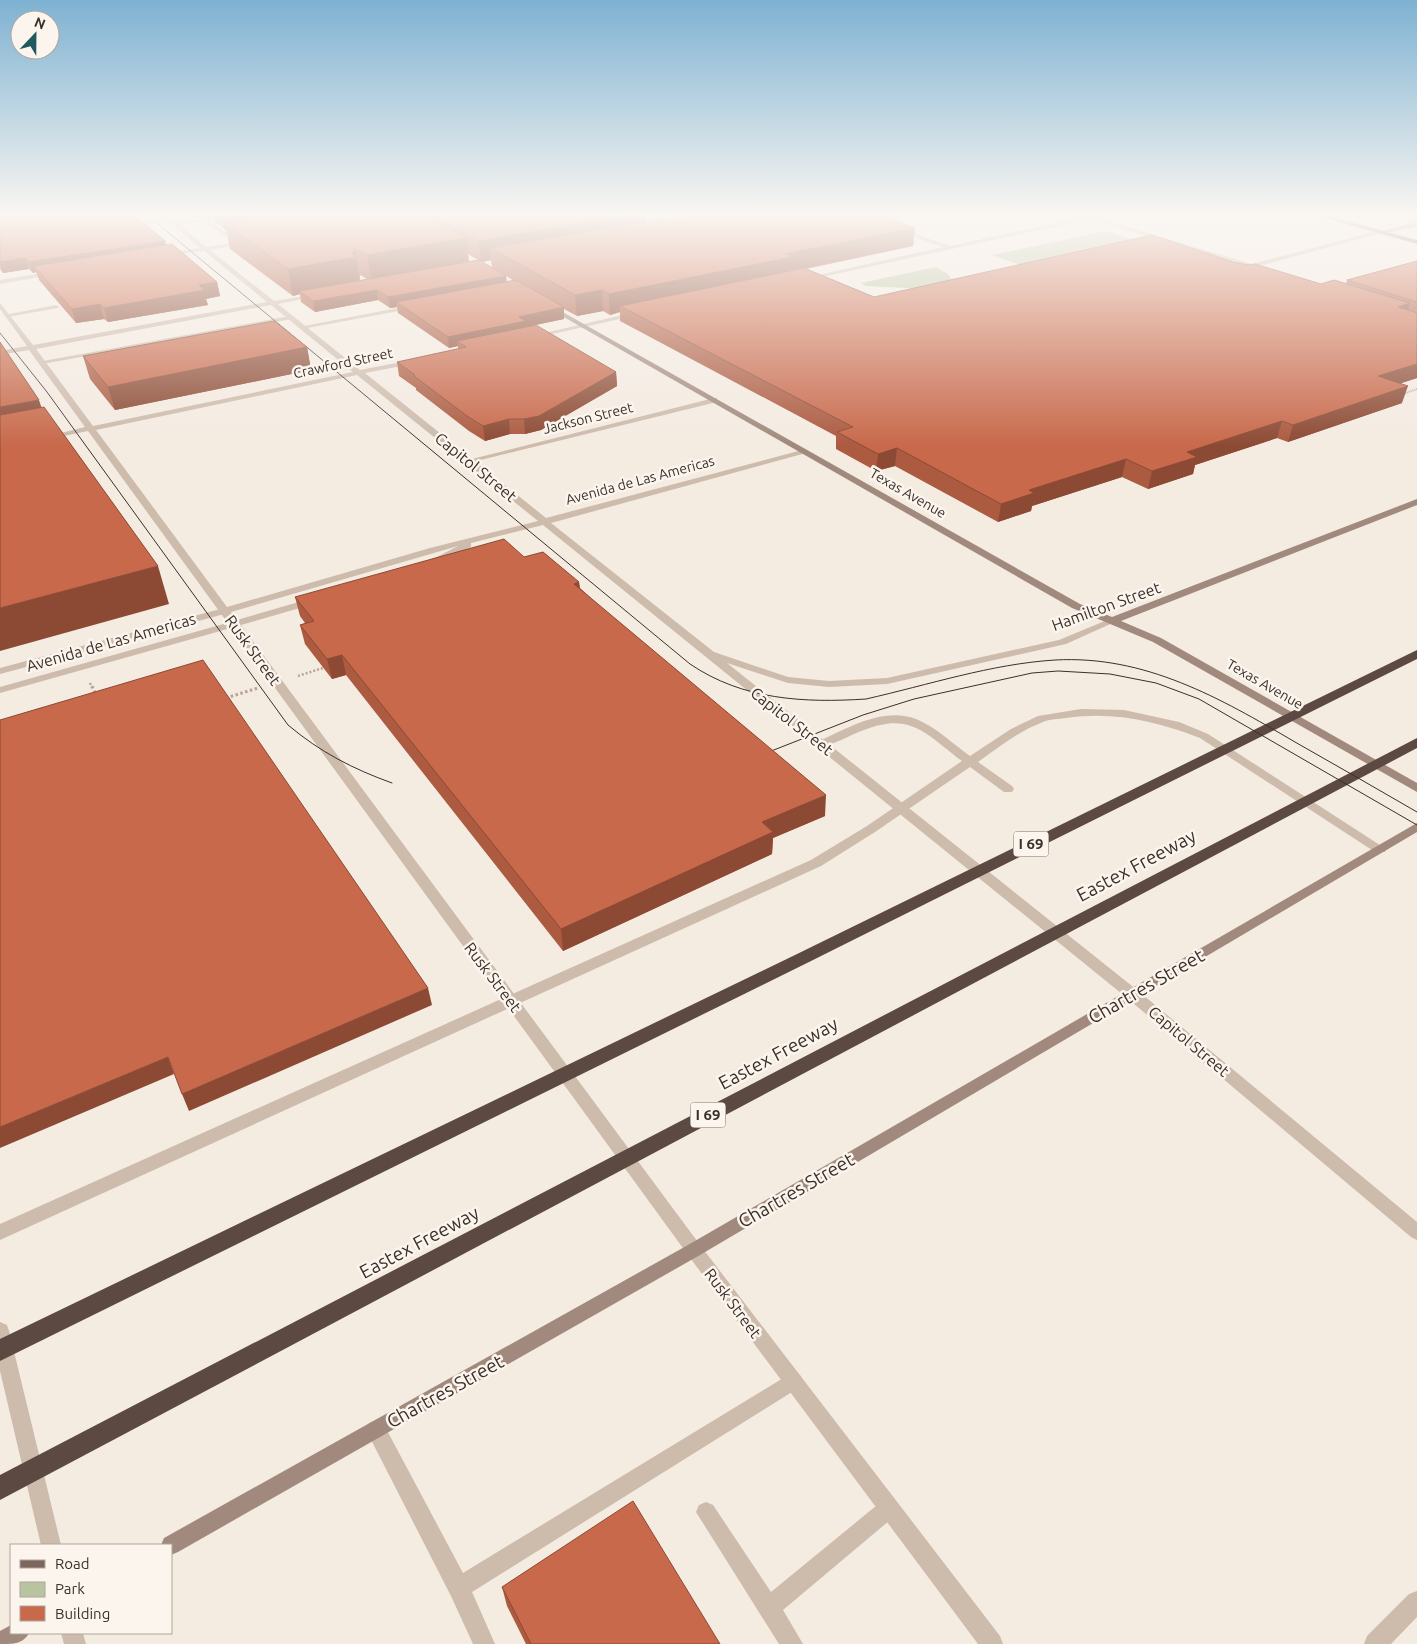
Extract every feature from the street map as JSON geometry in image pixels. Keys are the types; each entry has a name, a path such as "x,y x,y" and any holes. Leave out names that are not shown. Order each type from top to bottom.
{"highway":[{"name":"I 69","path":"0,1350 783,968 1298,711 1417,654"},
{"name":"Eastex Freeway","path":"0,1488 1417,742"}],"main road":[{"name":"Texas Avenue","path":"540,301 1076,606 1157,640 1417,788"},
{"name":"Hamilton Street","path":"1112,621 1417,502"},
{"name":"Chartres Street","path":"172,1544 694,1250 1417,827"},
{"path":"0,1643 16,1634"}],"street":[{"name":"Capitol Street","path":"257,292 1132,994 1417,1232"},
{"path":"0,353 321,294"},
{"name":"Rusk Street","path":"0,305 694,1250 992,1644"},
{"path":"302,327 422,305"},
{"path":"7,315 56,307"},
{"path":"530,337 649,312"},
{"path":"42,362 290,318"},
{"name":"Crawford Street","path":"43,438 426,359"},
{"name":"Jackson Street","path":"468,461 714,400"},
{"name":"Avenida de Las Americas","path":"0,690 229,617 400,558 452,543 485,538 803,451"},
{"name":"Avenida de Las Americas","path":"425,565 485,538"},
{"name":"Avenida de Las Americas","path":"0,671 229,617 322,598"},
{"name":"Hamilton Street","path":"706,652 788,680 829,684 887,681 1062,642 1112,621"},
{"path":"0,1232 808,867 871,829 1027,724 1063,713 1100,711 1150,718 1175,724 1204,736 1380,849"},
{"path":"822,744 881,720 903,719 916,723 927,730 1008,789"},
{"path":"0,1331 51,1544"},
{"path":"459,1588 793,1381"},
{"path":"376,1430 459,1588 484,1644"},
{"path":"769,1608 889,1508"},
{"path":"706,1512 792,1644"},
{"path":"1375,1644 1417,1602"}],"path":[{"path":"1399,395 1417,389"}],"building":[{"path":"57,292 195,292 104,308 100,304 72,309"},
{"path":"300,292 367,292 313,301"},
{"path":"380,292 418,292 388,297"},
{"path":"452,292 537,292 564,307 519,317 526,321 448,337 396,302"},
{"path":"569,292 593,292 575,295"},
{"path":"605,292 620,292 609,294"},
{"path":"689,292 861,292 874,297 898,292 1373,292 1410,303 1398,307 1417,313 1417,364 1378,376 1408,386 1293,425 1282,421 1187,452 1197,457 1152,471 1126,459 1029,490 1034,493 1001,504 897,448 878,454 837,432 853,427 620,306"},
{"path":"1384,292 1417,292 1417,302"},
{"path":"274,321 307,347 108,387 83,356"},
{"path":"536,325 616,372 539,416 509,419 483,426 467,416 397,362 466,347 457,341"},
{"path":"0,342 39,400 0,407"},
{"path":"44,407 158,566 0,608 0,415"},
{"path":"504,539 524,557 543,552 579,582 574,584 826,795 762,822 773,832 561,929 342,655 327,659 300,625 314,621 295,597"},
{"path":"203,660 428,988 182,1094 168,1057 0,1127 0,720"},
{"path":"633,1501 720,1644 531,1644 502,1587"}],"tram line":[{"path":"240,292 690,664 710,676 753,692 775,696 797,699 843,700 866,699 983,670 1031,662 1088,660 1120,665 1151,672 1210,695 1417,812"},
{"path":"0,333 47,392 288,725 337,759 392,783"},
{"path":"761,755 863,715 914,699 1032,673 1058,671 1110,674 1156,683 1199,699 1417,825"}]}
